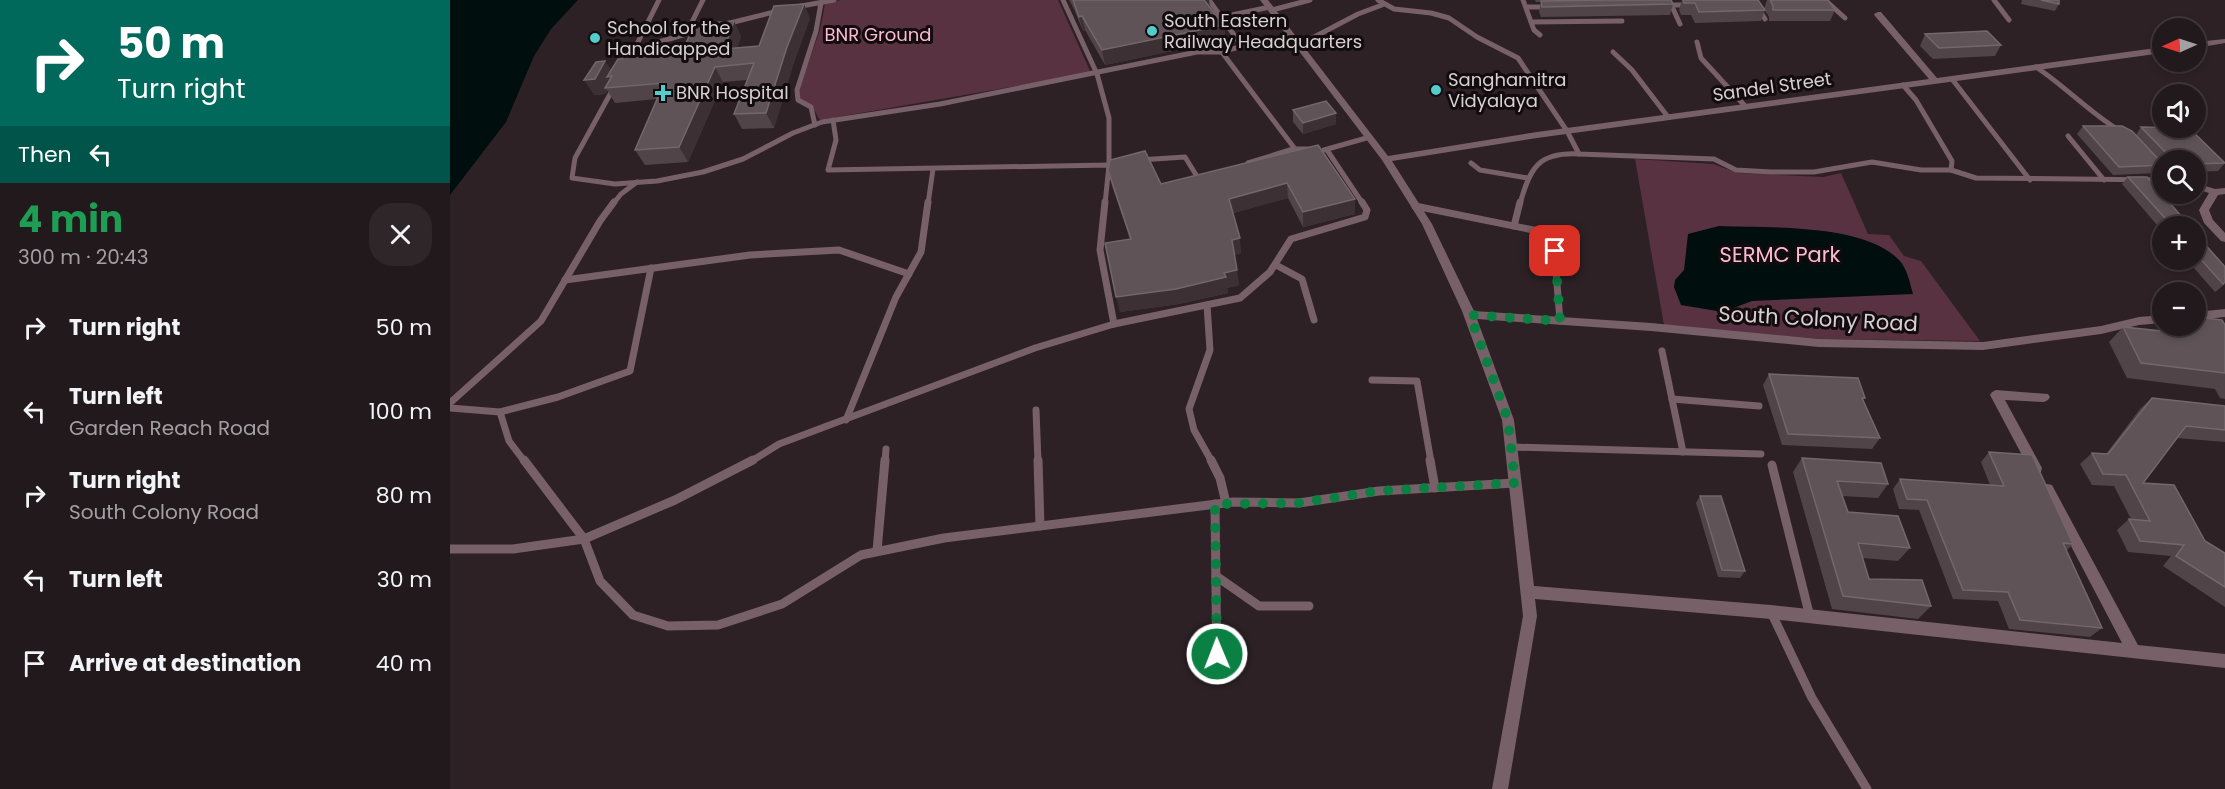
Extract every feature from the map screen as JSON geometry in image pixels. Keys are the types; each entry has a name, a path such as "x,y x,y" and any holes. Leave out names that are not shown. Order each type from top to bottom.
{"street":[{"path":"1268,6 1386,159 1426,224 1470,315 1508,420 1530,616 1500,789"},
{"path":"1878,14 1935,81"},
{"path":"2206,44 2225,41"},
{"name":"Sandel Street","path":"1386,159 1567,131 2152,51"},
{"path":"2220,191 2204,210 2208,221 2225,239"},
{"path":"2206,315 2225,313"},
{"name":"South Colony Road","path":"1470,315 1820,343 1983,346 2090,332 2152,321"},
{"path":"2044,397 1996,395 2134,651"},
{"path":"1528,592 1771,612 2225,661"}],"lane":[{"path":"626,64 659,0"},
{"path":"686,34 703,0"},
{"path":"723,24 834,0"},
{"path":"1063,0 1097,74 1109,118 1109,165 1100,250 1114,324"},
{"path":"1209,0 1242,46"},
{"path":"1222,17 1268,6 1310,0"},
{"path":"1378,0 1383,5 1403,11 1428,12 1449,18 1477,37 1508,50 1518,58 1567,131 1579,154"},
{"path":"1523,0 1531,22 1539,35"},
{"path":"1994,0 2009,20"},
{"path":"1670,2 1693,5"},
{"path":"1670,2 1680,24"},
{"path":"1746,4 1754,2 1766,4"},
{"path":"1754,2 1765,18"},
{"path":"1819,3 1827,2 1845,18"},
{"path":"814,125 811,107 798,100 796,90 816,31 821,3"},
{"path":"1299,45 1358,14 1383,5"},
{"path":"1526,7 1559,6"},
{"path":"1531,22 1622,21"},
{"path":"635,49 655,45 702,29"},
{"path":"615,85 575,158 572,177 615,184 703,172 733,163 814,125 833,120 940,104 1197,52 1221,51 1291,35"},
{"path":"1697,42 1701,58 1746,107"},
{"path":"1221,51 1295,149"},
{"path":"1613,52 1632,70 1668,117"},
{"path":"2036,67 2063,85 2103,121 2129,135"},
{"path":"1952,79 2030,180"},
{"path":"1903,86 1916,100 1952,161 1951,170"},
{"path":"833,120 836,140 828,171 1119,164"},
{"path":"2068,136 2104,180"},
{"path":"1240,165 1295,149 1327,150 1370,137"},
{"path":"450,549 513,549 584,539 675,500 747,464 779,444 1035,348 1114,324 1240,298 1254,289 1276,265 1292,239 1365,217 1367,210 1327,150"},
{"path":"1514,226 1528,178 1544,160 1556,154 1714,159 1736,170 1814,172 1872,162 1921,170 1951,170 1976,178 2152,180"},
{"path":"1130,162 1185,157 1198,178 1209,175"},
{"path":"1471,163 1480,170 1528,178"},
{"path":"846,420 896,297 921,252 933,169"},
{"path":"450,403 541,321 600,221 621,194 637,182"},
{"path":"1415,206 1553,234 1560,321"},
{"path":"565,280 750,255 839,250 909,274"},
{"path":"1276,265 1302,279 1314,320"},
{"path":"450,408 500,412 558,397 630,371 651,268"},
{"path":"1207,305 1210,332 1209,355 1188,409 1193,427 1216,467 1226,503"},
{"path":"1662,351 1683,452"},
{"path":"1372,380 1417,381 1435,488"},
{"path":"1672,399 1759,406"},
{"path":"1036,410 1040,526"},
{"path":"500,412 509,441 584,539 600,581 633,615 668,626 718,626 782,604 861,555 944,538 1215,504 1299,503 1379,491 1515,483"},
{"path":"1511,447 1761,454"},
{"path":"877,551 886,449"},
{"path":"1772,465 1810,617"},
{"path":"1215,504 1217,674"},
{"path":"1216,576 1259,606 1309,606"},
{"path":"1771,612 1812,698 1867,789"}],"green space":[{"name":"BNR Ground","path":"841,0 1058,0 1091,73 820,120 812,106 800,99 799,89 820,30 825,4"},
{"name":"SERMC Park","path":"1635,159 1713,164 1738,173 1823,177 1841,173 1868,234 1889,235 1904,256 1921,261 1980,341 1820,339 1664,325"}],"shaded area":[{"path":"450,0 578,0 551,29 534,56 506,122 450,195"},
{"path":"1719,226 1814,230 1863,239 1883,248 1902,263 1913,294 1752,301 1723,312 1681,305 1674,287 1675,280 1684,270 1688,234"}],"building":[{"name":"South Eastern Railway Headquarters","path":"1073,0 1204,0 1224,25 1102,50 1082,16 1079,17"},
{"path":"1671,0 1673,4 1542,7 1541,1"},
{"path":"1683,0 1758,0 1765,10 1699,12 1695,3 1684,3"},
{"path":"1770,0 1828,0 1835,10 1773,10"},
{"path":"2041,0 2059,0 2059,4"},
{"path":"804,4 787,47 766,113 734,114 754,63 715,67 679,147 635,150 664,83 605,88 612,76 607,77 618,59 622,59 626,52 685,45 695,24 734,21 724,49 759,46 774,6"},
{"path":"1987,31 2001,45 1939,48 1925,34"},
{"path":"605,61 595,79 584,80 596,62"},
{"path":"1326,101 1336,113 1303,123 1293,110"},
{"path":"2083,126 2122,126 2132,131 2152,152 2152,166 2119,167"},
{"path":"2141,127 2152,127 2152,138 2199,138 2225,163 2206,164 2206,150 2163,150"},
{"path":"1318,145 1355,199 1303,212 1287,183 1229,199 1240,238 1232,240 1237,270 1224,273 1226,277 1176,289 1116,297 1105,243 1131,239 1108,170 1110,160 1145,151 1161,184"},
{"path":"2128,177 2147,177 2152,183 2152,204"},
{"path":"2152,204 2171,204 2181,216 2163,216"},
{"path":"2206,245 2225,267 2223,284 2206,265"},
{"path":"2206,318 2222,320 2225,325 2225,373 2141,363 2123,327 2152,330 2152,336 2206,336"},
{"path":"1769,374 1858,378 1865,398 1862,398 1880,438 1788,434"},
{"path":"2152,398 2225,406 2225,430 2186,426 2143,483 2174,485 2205,541 2225,553 2225,587 2176,556 2184,545 2140,541 2129,519 2150,521 2126,475 2103,474 2092,453 2108,454"},
{"path":"1989,452 2032,455 2073,544 2063,543 2102,628 2020,620 2008,592 1963,590 1927,500 1907,499 1900,479 2004,486"},
{"path":"1802,458 1881,463 1888,484 1837,481 1848,512 1898,516 1910,548 1858,543 1869,579 1922,580 1931,606 1843,596"},
{"path":"1700,496 1721,496 1745,571 1722,570"}],"place":[{"name":"South Eastern Railway Headquarters","path":"1152,31"},
{"name":"School for the Handicapped","path":"595,38"},
{"name":"Sanghamitra Vidyalaya","path":"1436,90"},
{"name":"BNR Hospital","path":"663,93"}],"route":[{"path":"1217,654 1215,504 1299,503 1379,491 1515,483 1508,420 1470,315 1560,321 1555,251"}]}
